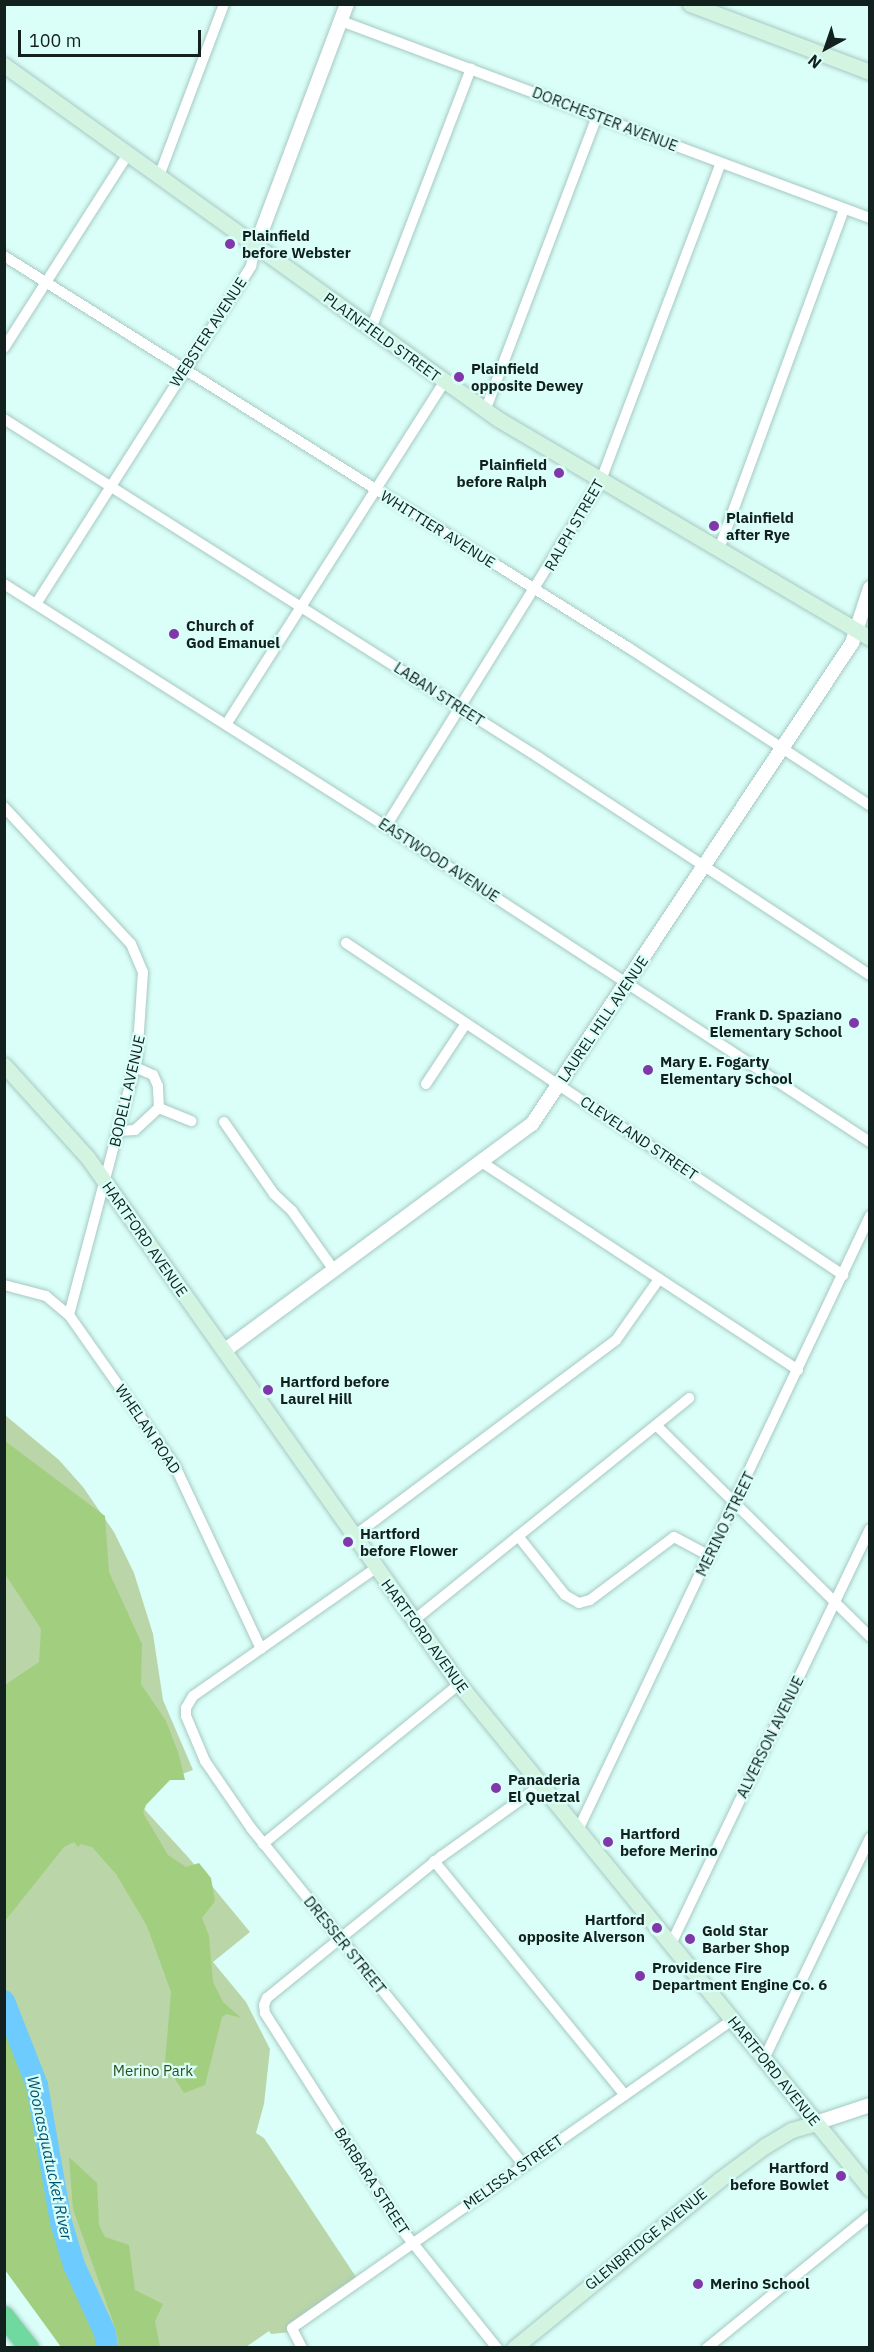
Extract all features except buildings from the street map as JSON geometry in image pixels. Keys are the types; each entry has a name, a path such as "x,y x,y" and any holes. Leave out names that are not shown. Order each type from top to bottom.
{"highway":[{"path":"4,2316 29,2348"}],"main road":[{"path":"690,4 870,72"},
{"name":"PLAINFIELD STREET","path":"4,65 485,411 863,634"},
{"name":"HARTFORD AVENUE","path":"4,1065 77,1145 104,1181 459,1684 870,2189"},
{"name":"GLENBRIDGE AVENUE","path":"514,2348 719,2180 765,2146 792,2130 816,2123"}],"street":[{"path":"159,176 224,4"},
{"name":"WEBSTER AVENUE","path":"36,604 183,369 252,264 256,246 347,4"},
{"name":"DORCHESTER AVENUE","path":"341,21 870,218"},
{"path":"372,330 471,69"},
{"path":"485,411 597,116"},
{"path":"4,348 128,154"},
{"name":"RALPH STREET","path":"386,826 536,590 601,480 721,163"},
{"path":"719,549 844,209"},
{"name":"WHITTIER AVENUE","path":"4,256 536,590 870,806"},
{"path":"226,723 444,382"},
{"name":"LABAN STREET","path":"4,419 460,708 706,866 870,975"},
{"name":"EASTWOOD AVENUE","path":"4,584 386,826 870,1142"},
{"name":"LAUREL HILL AVENUE","path":"224,1351 532,1124 783,749 863,634 870,588"},
{"name":"BODELL AVENUE","path":"4,807 138,953 143,979 141,1041 69,1315"},
{"name":"CLEVELAND STREET","path":"346,943 465,1025 559,1085 843,1275"},
{"path":"426,1084 465,1025"},
{"path":"135,1067 153,1075 158,1086 159,1108"},
{"path":"159,1108 192,1121"},
{"path":"118,1131 135,1130 159,1108"},
{"path":"224,1122 274,1194 292,1211 334,1270"},
{"path":"483,1162 798,1370"},
{"name":"MERINO STREET","path":"578,1830 870,1216"},
{"path":"354,1536 616,1340 659,1279"},
{"name":"WHELAN ROAD","path":"4,1285 46,1296 69,1315 179,1473 261,1649"},
{"path":"413,1621 689,1398"},
{"path":"657,1426 870,1637"},
{"name":"ALVERSON AVENUE","path":"670,1944 870,1529"},
{"path":"518,1536 566,1595 579,1603 590,1600 674,1538 709,1556"},
{"path":"261,1649 376,1568"},
{"name":"DRESSER STREET","path":"261,1649 194,1696 185,1712 205,1761 263,1844 524,2165"},
{"path":"263,1844 459,1684"},
{"path":"340,1939 434,1862 541,1785"},
{"path":"764,2059 870,1838"},
{"path":"434,1862 625,2095"},
{"name":"BARBARA STREET","path":"340,1939 267,1998 264,2005 265,2013 412,2243 497,2348"},
{"name":"MELISSA STREET","path":"302,2348 292,2328 732,2020"},
{"path":"816,2123 870,2105"},
{"path":"706,2348 870,2215"}],"green space":[{"name":"Merino Park","path":"5,1415 59,1460 83,1487 114,1532 134,1573 153,1634 163,1700 193,1770 135,1791 134,1798 188,1857 250,1932 213,1962 246,2002 270,2049 264,2104 256,2133 264,2138 356,2277 291,2332 271,2334 269,2331 246,2347 114,2347 68,2323 47,2121 5,2003"},
{"path":"5,1441 105,1516 109,1572 142,1644 141,1684 166,1721 179,1755 185,1780 170,1780 146,1805 143,1813 168,1855 186,1867 199,1863 211,1878 215,1901 202,1918 209,1936 213,1982 223,2002 241,2018 227,2014 222,2017 205,2085 184,2093 165,2063 171,1992 147,1926 116,1874 92,1847 81,1844 78,1847 74,1842 64,1847 5,1921 5,1685 39,1662 41,1629 5,1574"},
{"path":"5,2029 36,2105 43,2135 42,2169 61,2256 100,2347 61,2347 5,2270"},
{"path":"69,2157 97,2183 99,2225 105,2237 129,2245 135,2290 163,2304 155,2321 160,2347 119,2347 116,2330 73,2209"}],"waterway":[{"name":"Woonasquatucket River","path":"4,2001 37,2085 61,2222 74,2265 105,2333 107,2348"}],"place":[{"name":"Plainfield before Webster","path":"230,244"},
{"name":"Plainfield opposite Dewey","path":"459,377"},
{"name":"Plainfield before Ralph","path":"559,473"},
{"name":"Plainfield after Rye","path":"714,526"},
{"name":"Church of God Emanuel","path":"174,634"},
{"name":"Frank D. Spaziano Elementary School","path":"854,1023"},
{"name":"Mary E. Fogarty Elementary School","path":"648,1070"},
{"name":"Hartford before Laurel Hill","path":"268,1390"},
{"name":"Hartford before Flower","path":"348,1542"},
{"name":"Panaderia El Quetzal","path":"496,1788"},
{"name":"Hartford before Merino","path":"608,1842"},
{"name":"Hartford opposite Alverson","path":"657,1928"},
{"name":"Gold Star Barber Shop","path":"690,1939"},
{"name":"Providence Fire Department Engine Co. 6","path":"640,1976"},
{"name":"Hartford before Bowlet","path":"841,2176"},
{"name":"Merino School","path":"698,2284"}]}
